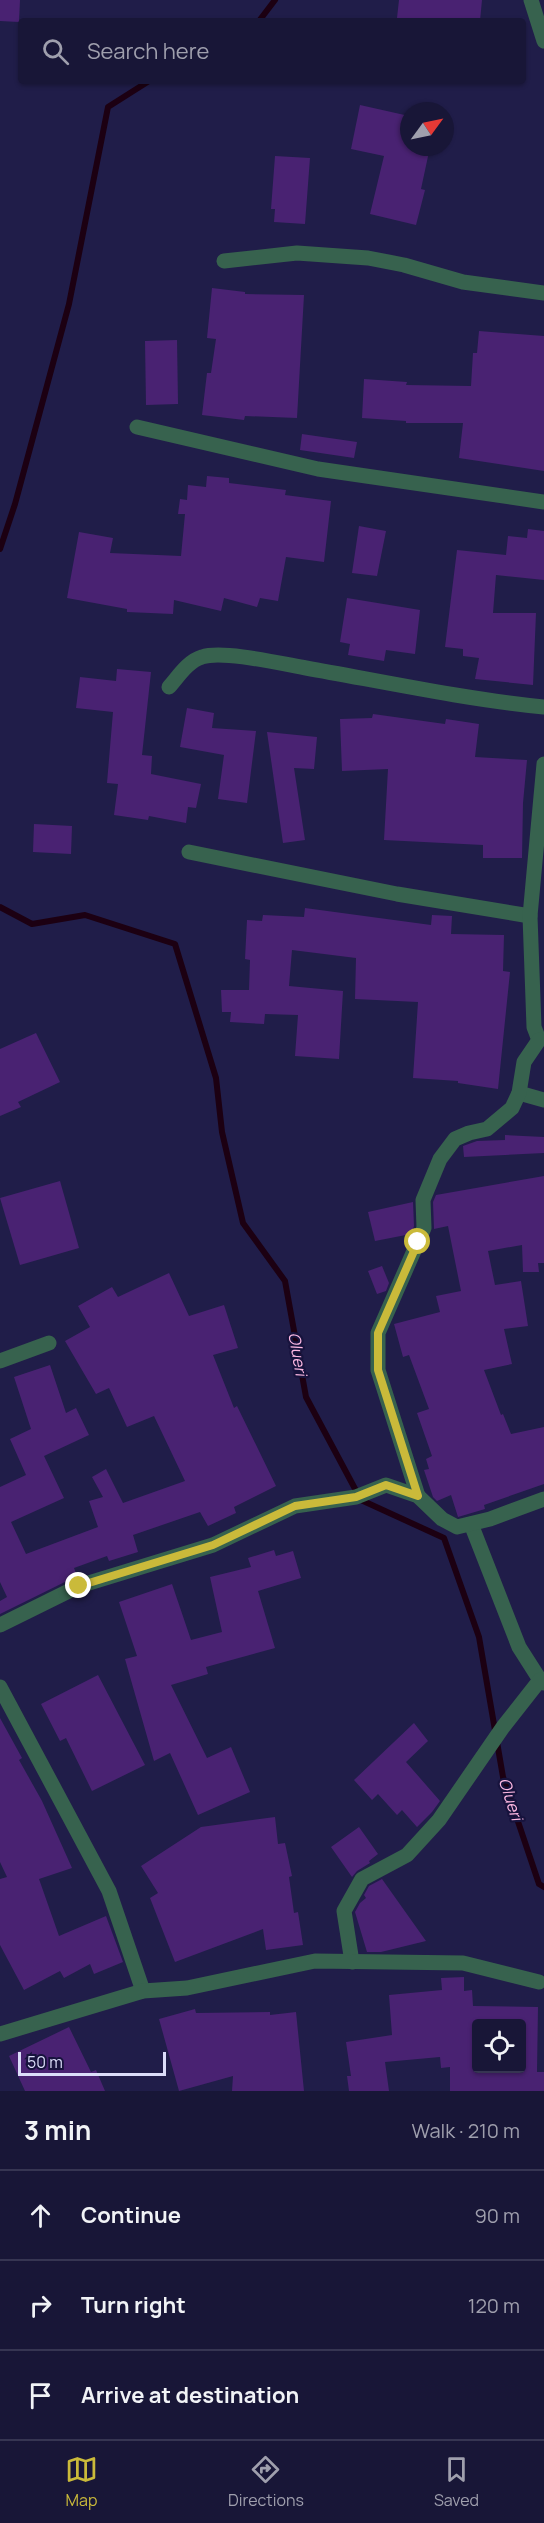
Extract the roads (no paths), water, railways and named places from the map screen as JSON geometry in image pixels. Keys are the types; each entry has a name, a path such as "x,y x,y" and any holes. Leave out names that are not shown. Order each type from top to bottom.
{"street":[{"path":"531,0 544,41"},
{"path":"224,261 297,253 368,258 404,265 464,282 544,293"},
{"path":"137,428 318,469 544,502"},
{"path":"169,687 187,666 202,657 219,655 277,662 482,701 544,707"},
{"path":"418,1496 378,1370 378,1333 424,1228 423,1200 441,1159 455,1139 487,1129 507,1115 519,1093 524,1062 542,1040 534,1027 530,916 544,764"},
{"path":"189,852 397,894 530,916"},
{"path":"519,1093 544,1100"},
{"path":"0,1361 49,1343"},
{"path":"0,1625 79,1586 213,1545 295,1506 356,1497 386,1485 418,1496 442,1519 457,1527 490,1519 544,1499"},
{"path":"352,1962 344,1911 362,1879 407,1855 439,1820 503,1727 542,1681 519,1647 471,1524"},
{"path":"0,1687 109,1891 143,1991"},
{"path":"0,2034 143,1991 187,1988 315,1961 463,1963 539,1982"}],"waterway":[{"path":"261,18 275,0"},
{"path":"0,549 15,504 69,304 108,107 144,84"},
{"name":"Olueri","path":"0,907 32,924 85,915 175,944 216,1078 222,1132 243,1223 285,1281 306,1397 361,1500 444,1538 479,1637 503,1777 539,1884 544,1887"}]}
